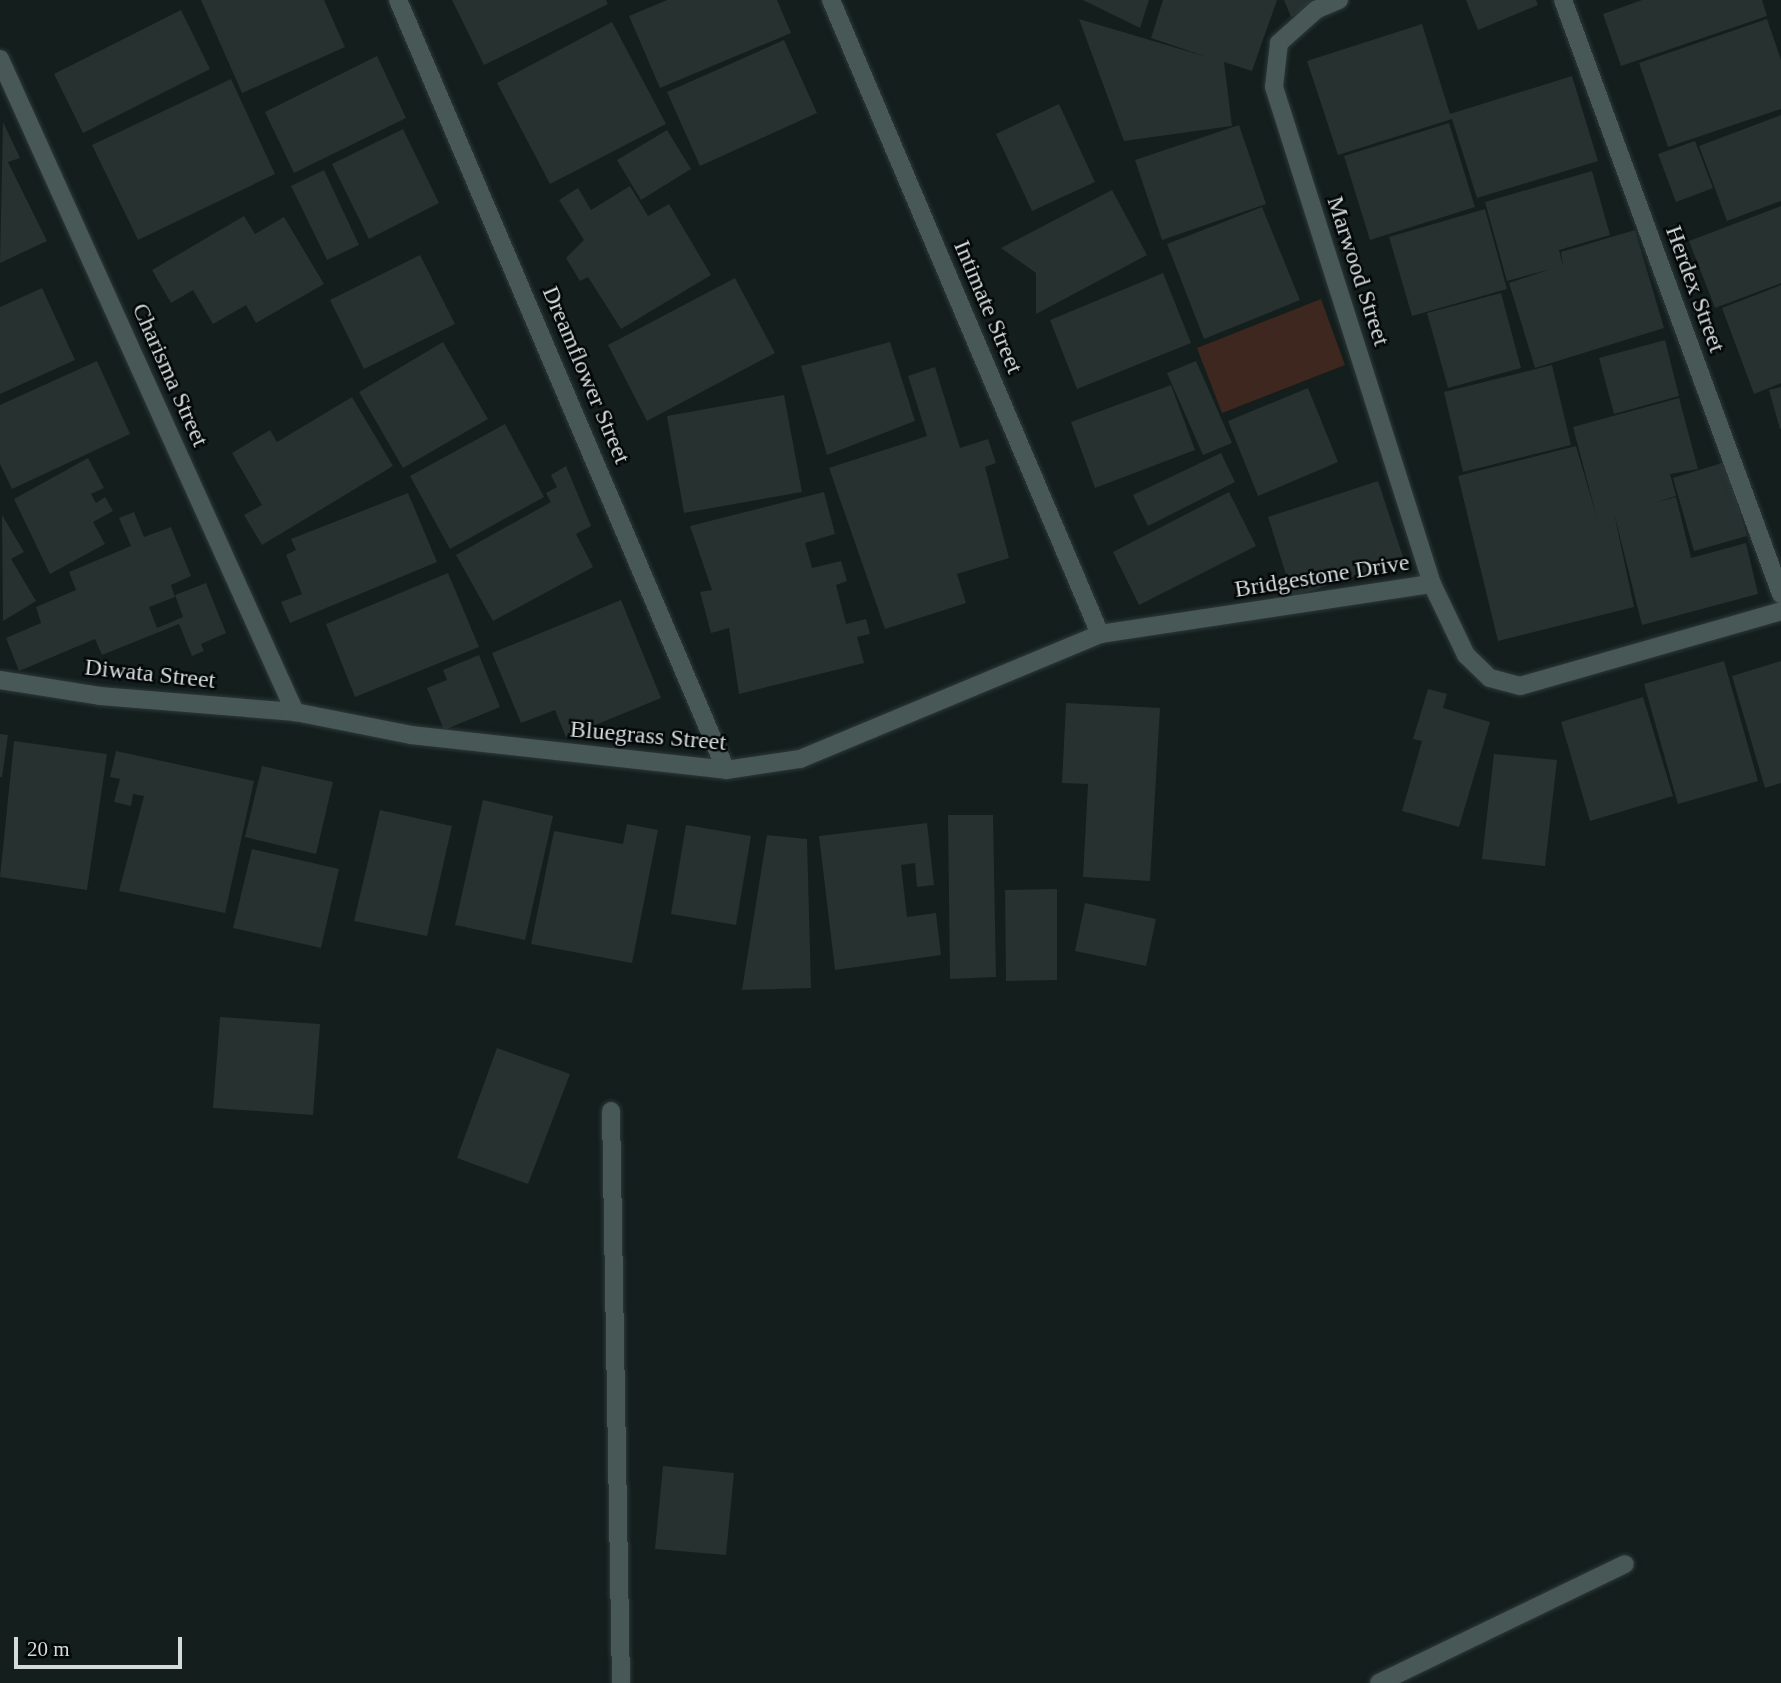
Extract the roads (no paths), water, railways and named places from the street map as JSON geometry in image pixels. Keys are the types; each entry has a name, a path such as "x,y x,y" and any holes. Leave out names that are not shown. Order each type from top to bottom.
{"street":[{"name":"Dreamflower Street","path":"398,0 726,770"},
{"name":"Intimate Street","path":"831,0 1100,634"},
{"name":"Marwood Street","path":"1339,0 1316,10 1279,43 1274,87 1432,584"},
{"name":"Herdex Street","path":"1563,0 1781,594"},
{"name":"Charisma Street","path":"0,59 295,712"},
{"name":"Bridgestone Drive","path":"1100,634 1432,584 1466,655 1490,678 1520,686 1781,611"},
{"name":"Bluegrass Street","path":"295,712 411,735 726,770 800,759 1100,634"},
{"name":"Diwata Street","path":"0,680 100,696 295,712"},
{"path":"611,1111 621,1683"},
{"path":"1379,1683 1625,1564"}]}
